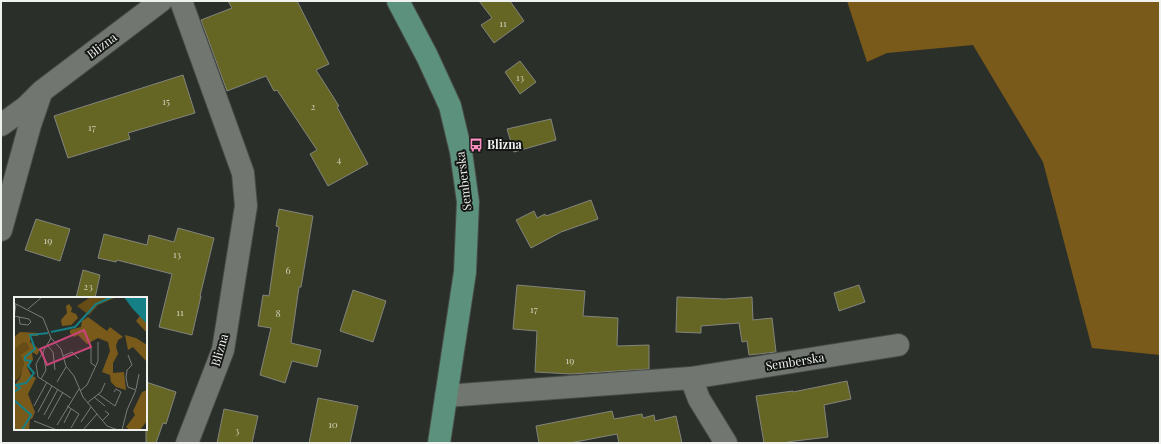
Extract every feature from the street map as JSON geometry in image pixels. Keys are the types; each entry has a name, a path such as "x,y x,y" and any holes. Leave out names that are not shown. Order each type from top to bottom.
{"main road":[{"name":"Semberska","path":"398,1 427,56 450,106 461,152 468,202 465,272 439,443"}],"street":[{"name":"Blizna","path":"1,125 26,107 42,91 161,1"},
{"name":"Blizna","path":"181,1 243,174 246,206 223,350 187,443"},
{"path":"1,230 30,125 42,91"},
{"name":"Semberska","path":"446,396 691,378 898,345"},
{"path":"691,378 699,399 726,443"}],"shaded area":[{"path":"847,1 1160,1 1160,355 1092,348 1043,162 973,45 887,53 867,62"}],"building":[{"path":"228,1 297,1 329,64 316,70 339,106 337,107 368,164 328,186 310,154 317,150 277,90 274,91 266,76 227,91 201,20 232,8"},
{"path":"479,1 510,1 524,21 494,43 481,25 492,18"},
{"path":"520,61 536,82 520,94 505,72"},
{"path":"183,75 195,113 128,133 130,139 68,158 54,116"},
{"path":"551,119 556,140 514,152 507,129"},
{"path":"591,200 598,219 561,232 531,248 516,220 534,211 537,218 545,214 546,216"},
{"path":"279,209 313,216 301,287 299,287 291,343 321,350 317,367 292,361 285,383 260,375 271,328 258,326 263,295 269,296 279,227 276,226"},
{"path":"36,219 70,229 60,261 25,250"},
{"path":"178,228 214,238 192,335 159,327 172,274 117,260 116,262 98,258 104,234 147,245 149,235 174,242"},
{"path":"83,270 100,275 95,297 76,297"},
{"path":"517,285 585,291 583,316 618,318 617,346 649,345 649,369 571,374 535,372 537,331 513,329"},
{"path":"859,285 865,302 839,311 834,293"},
{"path":"353,290 386,301 373,342 340,331"},
{"path":"677,297 725,299 752,297 753,320 772,318 776,352 749,355 747,341 742,342 739,323 701,326 701,333 676,332"},
{"path":"847,381 851,399 824,405 828,437 787,443 764,443 756,396 793,392"},
{"path":"147,382 176,392 166,424 163,423 156,443 146,443"},
{"path":"318,398 358,406 350,443 309,443"},
{"path":"224,409 258,416 252,443 217,443"},
{"path":"612,411 614,419 642,414 643,418 654,415 655,421 676,416 682,443 619,443 617,434 570,443 539,443 536,426"}],"place":[{"name":"Blizna","path":"476,145"}]}
